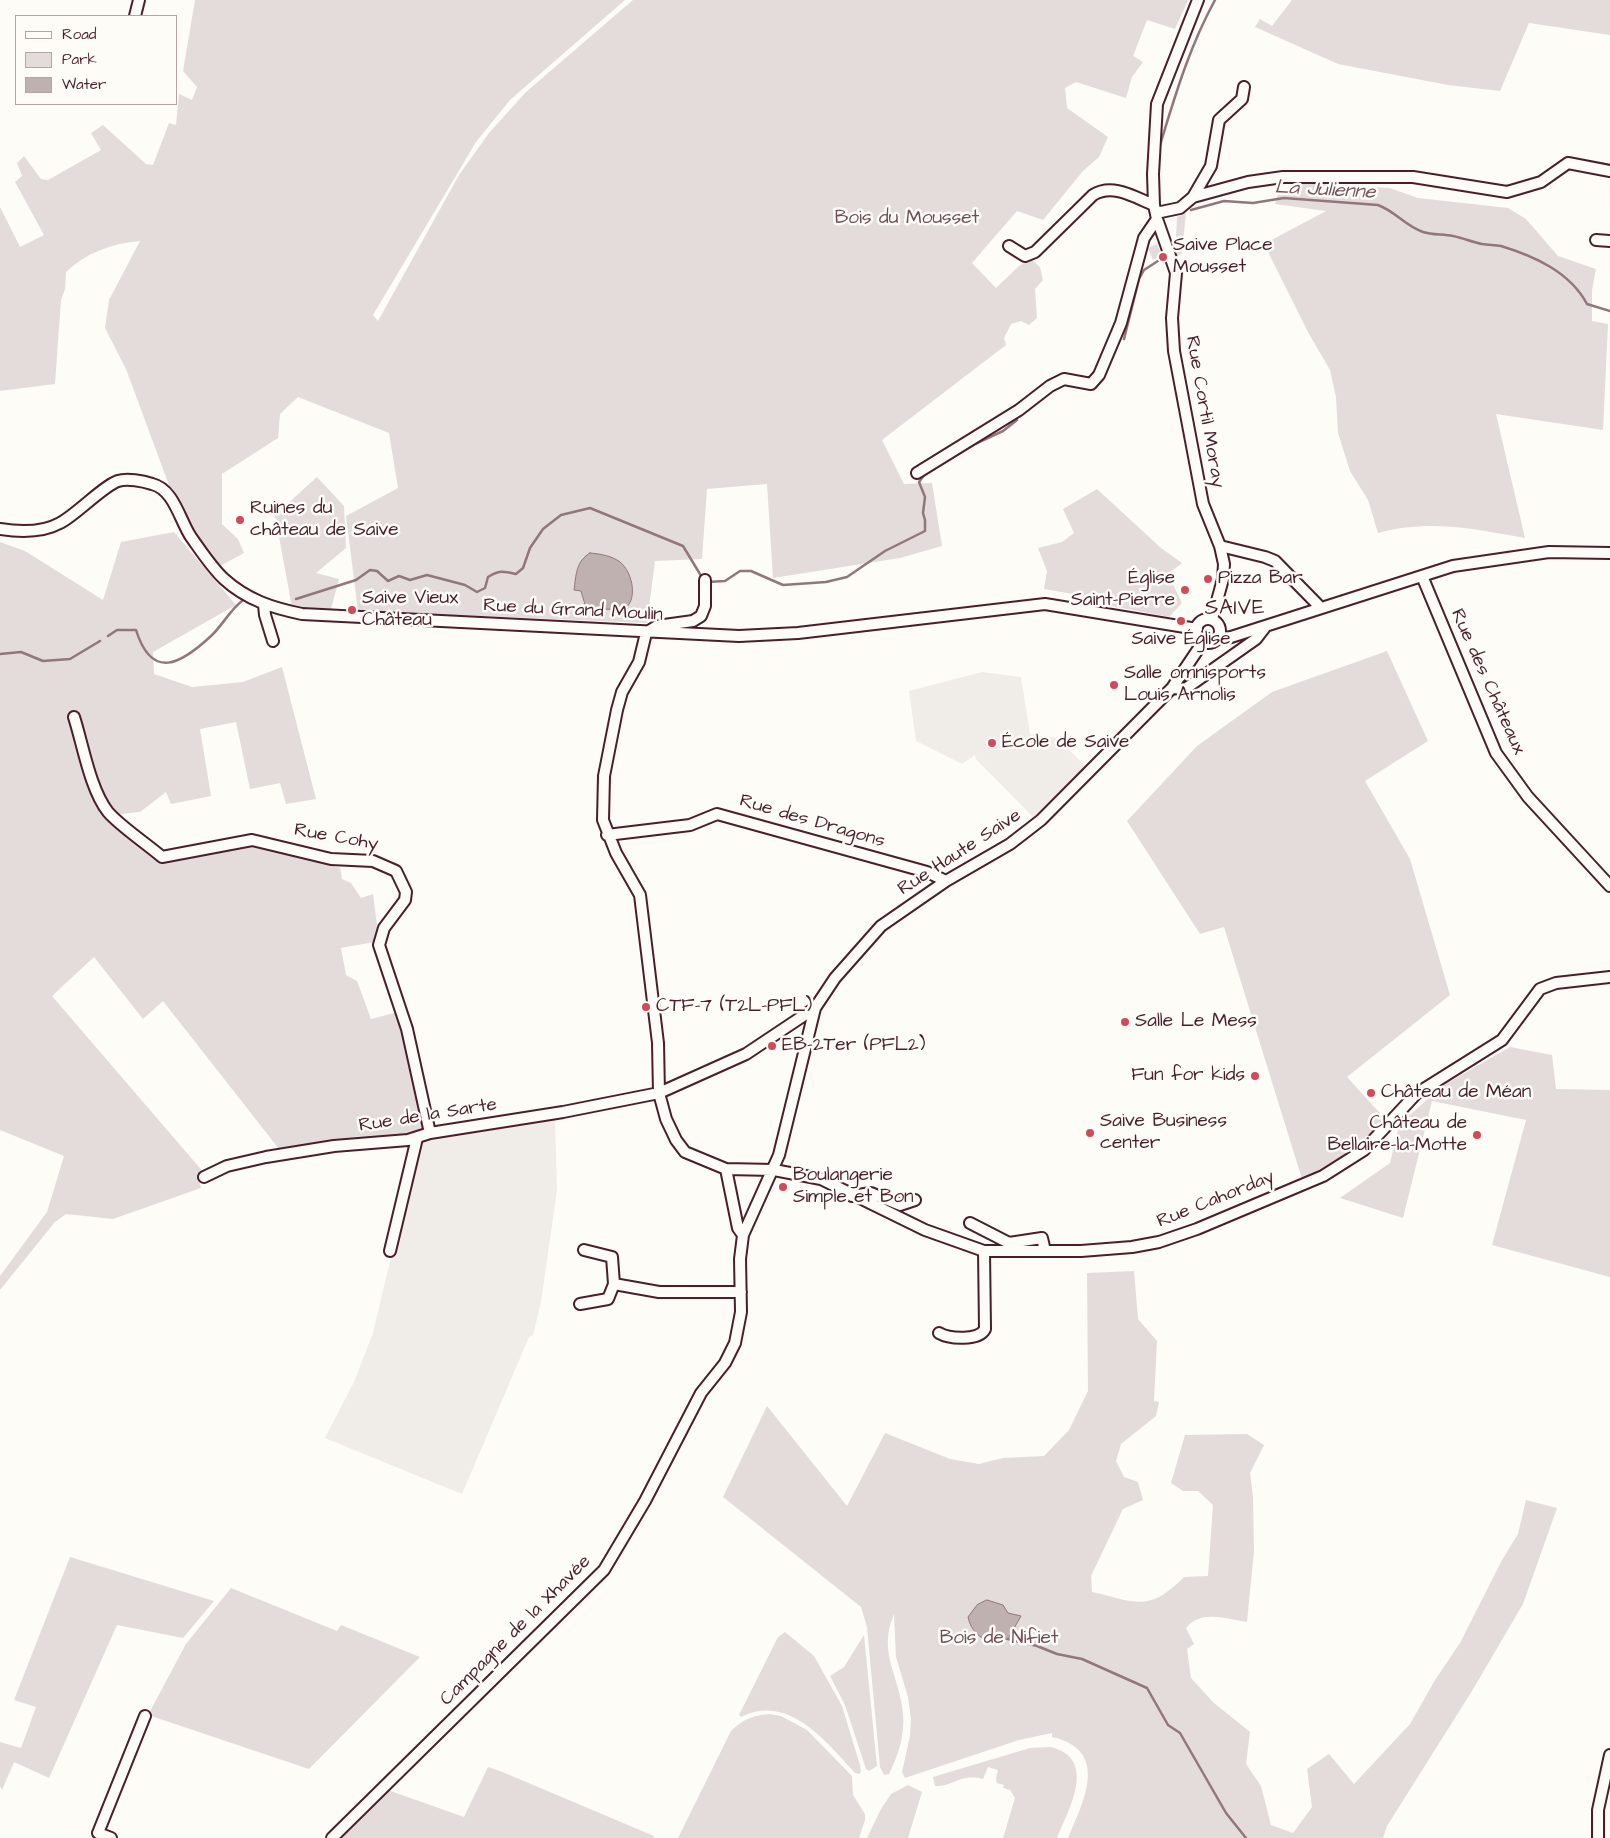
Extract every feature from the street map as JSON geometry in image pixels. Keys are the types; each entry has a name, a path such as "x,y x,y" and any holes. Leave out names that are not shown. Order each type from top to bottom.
{"street":[{"path":"135,15 139,0"},
{"path":"917,473 1019,410 1050,386 1064,380 1091,384 1099,375 1121,323 1144,238 1155,212 1154,114 1198,0"},
{"path":"1194,197 1211,166 1219,120 1242,99 1244,87"},
{"path":"1009,246 1025,256 1035,252 1093,195 1101,190 1112,189 1155,212 1180,208 1194,197 1248,182 1283,177 1413,177 1507,192 1541,182 1568,163 1610,171"},
{"name":"Rue Cortil Moray","path":"1155,212 1176,273 1172,318 1174,351 1203,504 1220,546 1224,564 1223,579 1212,619"},
{"path":"1596,240 1610,241"},
{"name":"Rue du Grand Moulin","path":"0,529 18,532 59,524 118,481 138,481 155,484 169,495 191,536 223,578 239,591 264,605 302,614 739,636 776,635 1044,604 1197,629"},
{"path":"1220,546 1265,556 1275,561 1320,607"},
{"path":"1219,633 1241,633 1266,626 1320,607 1472,562 1549,552 1610,553"},
{"name":"Rue des Châteaux","path":"1422,576 1496,753 1528,797 1610,886"},
{"path":"705,582 705,606 701,616 693,621 657,626 646,632 639,662 622,692 617,710 604,776 603,820 607,835 640,895 658,1043 659,1094 666,1119 676,1140 685,1152 726,1169 774,1170"},
{"path":"264,605 273,641"},
{"path":"1212,619 1219,633 1211,643 1204,642 1198,637 1197,629 1200,622 1212,619"},
{"path":"1172,688 1185,689 1256,639 1266,626"},
{"name":"Rue Haute Saive","path":"702,1393 725,1363 735,1343 741,1312 740,1259 743,1235 774,1170 797,1087 815,1008 835,978 881,926 946,881 1010,844 1032,828 1172,688 1204,642"},
{"name":"Rue Cohy","path":"74,717 84,749 88,772 108,812 162,857 252,840 331,859 373,862 396,871 406,892 405,900 384,928 379,945 406,1029 430,1133"},
{"name":"Rue des Dragons","path":"607,835 690,825 717,814 927,872 946,881"},
{"name":"Rue Cahorday","path":"774,1170 821,1179 852,1196 925,1230 984,1250 1045,1251 1132,1247 1159,1242 1197,1229 1323,1176 1364,1150 1416,1094 1502,1040 1540,989 1556,983 1610,977"},
{"name":"Rue Haute Saive","path":"659,1094 746,1054 815,1008"},
{"name":"Rue de la Sarte","path":"204,1177 227,1166 266,1156 417,1138 430,1133 659,1094"},
{"path":"390,1251 417,1138"},
{"name":"Rue Haute Saive","path":"726,1169 738,1228 743,1235"},
{"path":"852,1196 871,1193 900,1205 915,1200"},
{"path":"970,1223 1009,1243 1042,1238 1045,1251"},
{"path":"580,1304 608,1300 614,1284 612,1257 584,1250"},
{"path":"939,1333 946,1337 978,1336 983,1333 985,1329 984,1250"},
{"path":"614,1284 658,1292 741,1292"},
{"name":"Campagne de la Xhavée","path":"332,1838 604,1570 645,1501 702,1393"},
{"path":"111,1838 98,1833 145,1716"},
{"path":"1598,1838 1598,1810 1610,1755"}],"shaded area":[{"name":"École de Saive","path":"982,672 1021,677 1030,734 1057,738 1085,766 1033,817 976,759 975,755 962,764 916,741 909,691"},
{"path":"555,1119 557,1190 541,1302 533,1335 529,1337 462,1494 325,1438 354,1382 373,1333 417,1147 423,1138"}],"green space":[{"name":"Bois du Mousset","path":"195,0 625,0 510,100 476,142 373,315 378,321 459,175 489,133 526,92 633,0 1188,0 1175,29 1147,20 1133,56 1143,62 1132,77 1126,98 1076,82 1065,88 1067,108 1108,137 1099,157 1083,171 1043,220 1017,211 972,263 996,288 1019,266 1031,259 1040,267 1043,280 1035,289 1037,318 1029,325 1021,321 1011,324 1004,338 1006,345 882,440 904,484 932,483 942,546 900,558 773,578 767,484 707,489 702,559 655,561 647,623 358,611 346,516 398,488 389,433 298,397 280,414 278,438 222,474 222,524 238,539 244,553 218,567 173,496 126,369 105,328 109,300 140,241 119,244 100,250 82,259 66,272 65,289 61,300 55,384 0,391 0,207 20,247 44,235 15,182 22,176 17,163 24,156 41,179 48,180 101,150 91,133 103,125 146,164 153,165 169,123 176,125 179,94 192,100 197,87 183,71","holes":["620,562 629,578 602,608 586,608 581,590 575,590 579,564"]},
{"path":"1292,0 1610,0 1610,35 1529,23 1500,91 1448,85 1338,64 1255,27 1260,19 1272,26"},
{"path":"1304,183 1390,188 1418,198 1508,208 1526,219 1558,256 1596,269 1592,290 1592,321 1608,324 1603,430 1496,414 1525,538 1470,529 1434,526 1397,529 1378,533 1368,500 1350,471 1338,433 1336,397 1330,370 1309,334 1264,244 1326,211 1275,204 1278,194"},
{"path":"1186,213 1182,253 1175,257 1177,217"},
{"path":"1157,244 1162,255 1153,260 1148,248"},
{"path":"317,477 344,506 346,548 316,573 339,579 331,609 292,607 275,515"},
{"path":"1097,489 1161,548 1182,563 1168,574 1182,603 1169,617 1106,605 1101,599 1044,589 1047,571 1038,548 1062,542 1074,533 1063,509"},
{"path":"174,532 236,605 153,652 154,674 192,687 243,682 282,667 316,799 286,804 280,783 250,789 236,722 200,729 211,796 171,804 166,792 140,812 111,815 159,853 251,844 262,845 340,868 342,879 351,883 361,898 373,894 379,941 341,948 346,975 357,981 371,1019 398,1012 424,1126 415,1133 279,1149 163,1001 143,1019 94,957 52,996 205,1174 198,1177 201,1188 113,1219 66,1214 55,1222 0,1290 0,1276 47,1212 64,1156 0,1130 0,542 25,551 103,600 121,542"},
{"path":"1387,651 1428,741 1365,781 1410,859 1450,995 1347,1077 1388,1122 1347,1154 1325,1168 1302,1179 1224,927 1200,934 1127,821 1197,746 1272,692"},
{"path":"1510,1047 1552,1055 1556,1089 1610,1090 1610,1277 1492,1245 1526,1120 1432,1101 1403,1218 1340,1198 1390,1163 1399,1125 1442,1086"},
{"name":"Bois de Nifiet","path":"1134,1271 1138,1319 1157,1341 1154,1401 1159,1402 1156,1416 1121,1444 1116,1461 1124,1477 1138,1482 1143,1500 1123,1509 1091,1576 1092,1592 1141,1602 1161,1596 1184,1577 1208,1576 1213,1505 1198,1491 1183,1491 1171,1483 1185,1435 1247,1434 1264,1445 1250,1473 1253,1497 1254,1551 1247,1622 1206,1617 1192,1622 1186,1628 1194,1644 1187,1649 1191,1678 1214,1703 1250,1732 1246,1764 1261,1786 1271,1825 1293,1833 1312,1807 1307,1769 1329,1754 1354,1784 1410,1724 1435,1680 1460,1643 1502,1560 1518,1534 1526,1500 1557,1508 1523,1604 1472,1691 1387,1826 1383,1838 1068,1838 1085,1793 1088,1778 1087,1765 1081,1753 1070,1744 1052,1737 1052,1733 1019,1740 905,1778 902,1772 910,1736 911,1720 908,1697 896,1657 894,1614 889,1628 888,1641 891,1664 901,1700 903,1730 895,1760 889,1774 884,1775 880,1767 867,1627 861,1607 723,1497 767,1406 847,1506 885,1433 950,1459 979,1464 1003,1458 1044,1456 1069,1430 1088,1391 1087,1273"},
{"path":"70,1557 214,1601 183,1638 117,1625 49,1778 14,1762 2,1790 0,1786 0,1742 21,1748 36,1707 14,1700"},
{"path":"231,1588 337,1631 341,1625 420,1657 309,1769 148,1715 186,1644"},
{"path":"785,1632 814,1656 842,1706 860,1765 861,1772 859,1774 855,1773 819,1735 791,1716 775,1711 758,1711 741,1717 739,1715 778,1637"},
{"path":"864,1635 877,1766 869,1771 866,1769 845,1705 830,1676 844,1667"},
{"path":"770,1714 781,1716 807,1730 852,1776 853,1795 865,1814 859,1838 678,1838 731,1731 749,1718"},
{"path":"1051,1747 1065,1753 1073,1762 1077,1773 1073,1800 1057,1838 1003,1838 1015,1798 1010,1790 1003,1788 1004,1785 997,1783 998,1770 988,1767 983,1779 968,1778 942,1786 935,1786 933,1777 1030,1748"},
{"path":"488,1767 654,1836 653,1838 335,1838 385,1789 464,1817"},
{"path":"908,1785 922,1792 908,1838 867,1838 881,1809 891,1794"}],"water":[{"path":"590,553 617,560 625,567 631,580 632,594 631,601 622,610 586,608 581,591 574,590 579,564"},
{"path":"987,1600 1003,1605 1008,1613 1021,1616 1008,1639 991,1643 973,1630 968,1617 977,1605"}],"waterway":[{"path":"1160,145 1190,53 1215,0"},
{"name":"La Julienne","path":"1191,210 1224,201 1253,203 1284,198 1378,205 1423,232 1501,246 1538,260 1561,274 1580,293 1587,304 1610,311"},
{"name":"La Julienne","path":"1124,339 1139,279 1144,270 1164,257"},
{"name":"La Julienne","path":"707,582 725,581 740,571 751,571 783,585 826,582 847,577 885,551 925,531 923,513 925,497 919,482 924,475 975,444 1003,431 1017,420"},
{"name":"La Julienne","path":"296,599 356,580 370,570 377,571 388,581 399,576 410,580 427,575 465,585 477,592 485,588 488,577 495,573 508,572 516,574 523,568 530,548 543,529 561,515 590,508 683,546 703,579"},
{"name":"La Julienne","path":"108,636 117,630 136,630 150,656 159,662 168,663 178,660 200,646 242,601"},
{"name":"La Julienne","path":"0,654 21,652 43,661 70,659 100,641"},
{"path":"1008,1639 1037,1646 1057,1654 1082,1659 1147,1688 1168,1725 1180,1733 1226,1813 1246,1838"}],"place":[{"name":"Saive Place Mousset","path":"1163,257"},
{"name":"Ruines du château de Saive","path":"240,520"},
{"name":"Pizza Bar","path":"1208,579"},
{"name":"Église Saint-Pierre","path":"1185,590"},
{"name":"Saive Vieux Château","path":"352,610"},
{"name":"Saive Église","path":"1181,621"},
{"name":"Salle omnisports Louis Arnolis","path":"1114,685"},
{"name":"École de Saive","path":"992,743"},
{"name":"CTF-7 (T2L-PFL)","path":"646,1007"},
{"name":"Salle Le Mess","path":"1125,1022"},
{"name":"EB-2Ter (PFL2)","path":"772,1046"},
{"name":"Fun for kids","path":"1255,1076"},
{"name":"Château de Méan","path":"1371,1093"},
{"name":"Saive Business center","path":"1090,1133"},
{"name":"Château de Bellaire-la-Motte","path":"1477,1135"},
{"name":"Boulangerie Simple et Bon","path":"783,1187"}],"district":[{"name":"SAIVE","path":"1235,610"}]}
